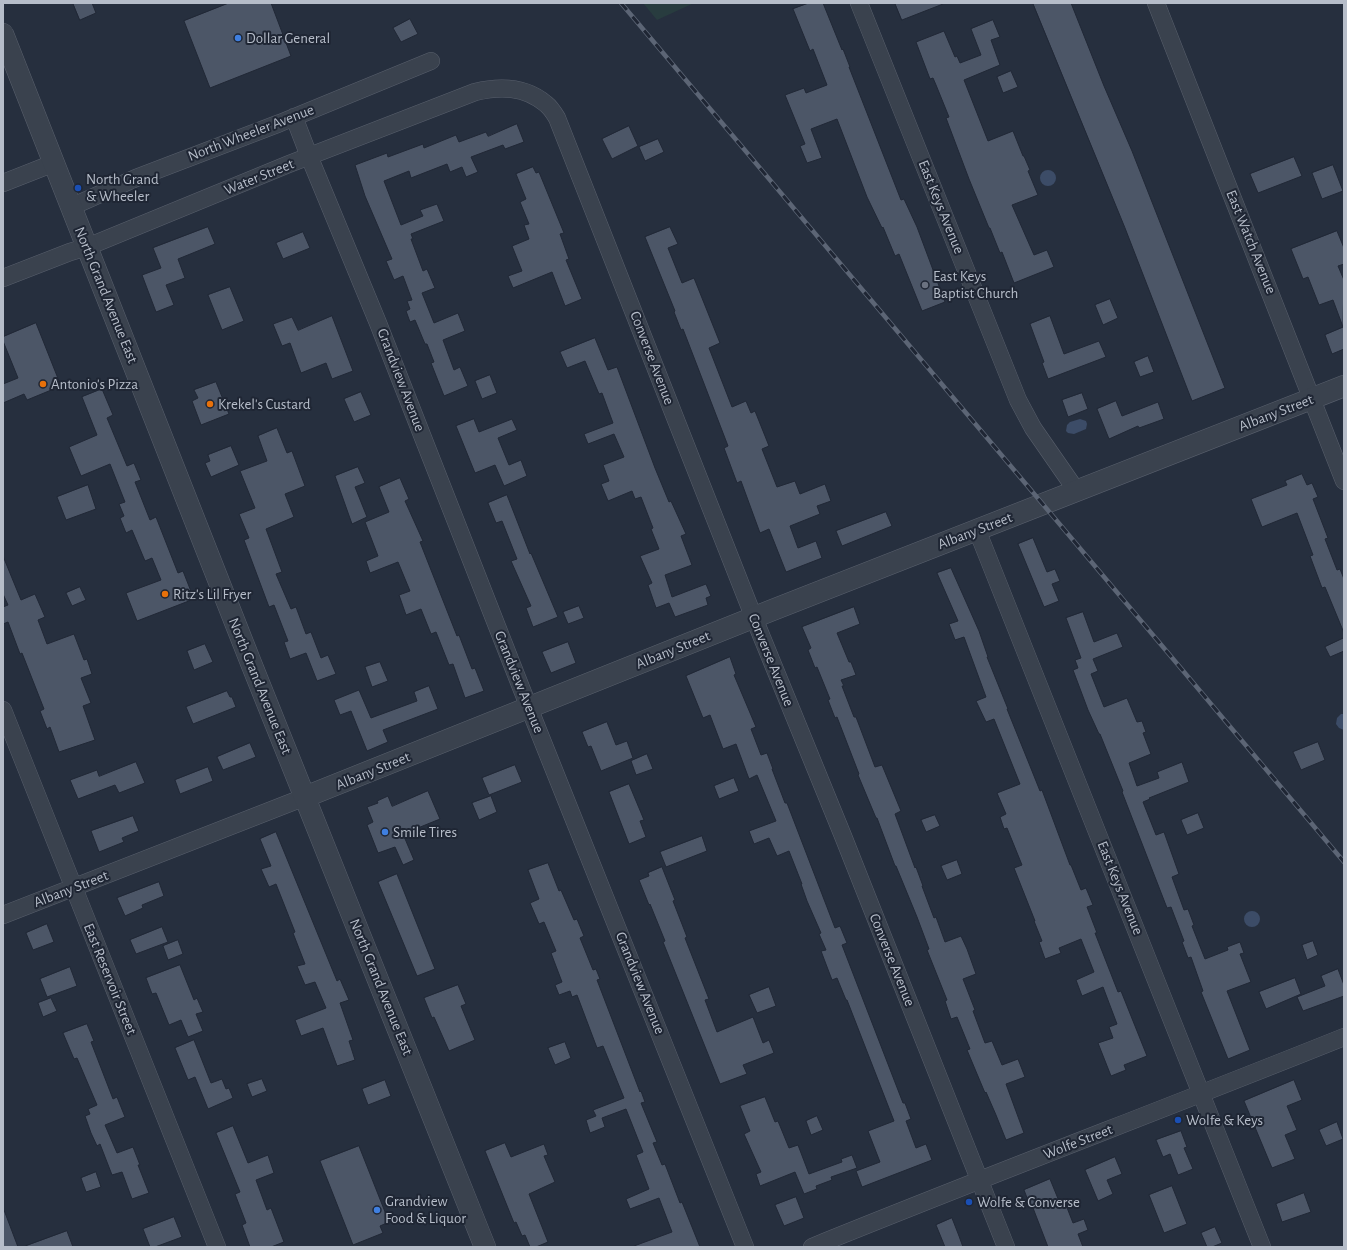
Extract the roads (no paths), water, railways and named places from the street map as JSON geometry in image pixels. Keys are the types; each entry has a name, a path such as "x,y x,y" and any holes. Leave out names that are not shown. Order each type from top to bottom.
{"street":[{"name":"East Keys Avenue","path":"859,3 1018,400 1033,428 1076,490"},
{"name":"East Watch Avenue","path":"1156,3 1344,481"},
{"name":"North Grand Avenue East","path":"3,34 86,247 485,1247"},
{"name":"North Wheeler Avenue","path":"71,207 136,178 431,62"},
{"name":"Water Street","path":"3,278 86,247 309,156 475,92 492,88 518,89"},
{"name":"Converse Avenue","path":"518,89 537,97 547,104 557,118 754,618 1006,1247"},
{"name":"Grandview Avenue","path":"294,117 384,337 529,708 745,1247"},
{"path":"3,183 54,163"},
{"name":"Albany Street","path":"3,915 305,797 977,530 1044,505 1076,490 1344,386"},
{"name":"East Keys Avenue","path":"977,530 1262,1247"},
{"name":"East Reservoir Street","path":"3,710 216,1247"},
{"name":"Wolfe Street","path":"812,1247 1344,1037"}],"water":[{"path":"1045,170 1051,170 1056,175 1054,184 1051,186 1045,186 1040,181 1040,175"},
{"path":"1080,419 1086,421 1086,429 1074,434 1066,431 1067,425 1070,422"},
{"path":"1341,714 1344,714 1344,730 1339,728 1336,724 1337,718"},
{"path":"1249,911 1255,911 1260,916 1258,925 1255,927 1249,927 1244,922 1244,916"}],"railway":[{"path":"621,3 1344,862"}],"place":[{"name":"Dollar General","path":"238,38"},
{"name":"North Grand & Wheeler","path":"78,188"},
{"name":"East Keys Baptist Church","path":"925,285"},
{"name":"Antonio's Pizza","path":"43,384"},
{"name":"Krekel's Custard","path":"210,404"},
{"name":"Ritz's Lil Fryer","path":"165,594"},
{"name":"Smile Tires","path":"385,832"},
{"name":"Wolfe & Keys","path":"1178,1120"},
{"name":"Wolfe & Converse","path":"969,1202"},
{"name":"Grandview Food & Liquor","path":"377,1210"}]}
